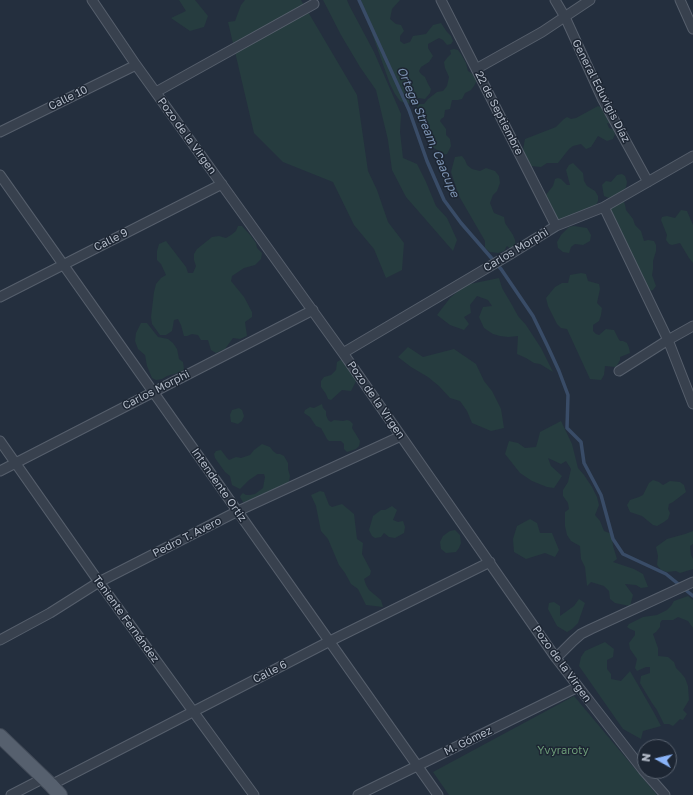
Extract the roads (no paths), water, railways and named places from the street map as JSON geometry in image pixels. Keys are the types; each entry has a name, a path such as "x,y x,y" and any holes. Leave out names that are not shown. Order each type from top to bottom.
{"main road":[{"path":"0,736 49,783"}],"street":[{"name":"Pozo de la Virgen","path":"92,0 136,65 343,353 556,658 644,770 666,795"},
{"name":"22 de Septiembre","path":"441,0 556,226"},
{"name":"General Eduvigis Díaz","path":"555,0 565,16 602,98 648,182"},
{"path":"476,69 542,32 590,0"},
{"path":"680,0 693,29"},
{"path":"156,92 314,4"},
{"name":"Calle 10","path":"0,132 136,65"},
{"name":"Carlos Morphi","path":"343,353 556,226 604,206 693,156"},
{"name":"Intendente Ortiz","path":"0,175 438,795"},
{"name":"Calle 9","path":"0,297 222,184"},
{"path":"604,206 668,340 693,404"},
{"name":"Carlos Morphi","path":"0,471 312,310"},
{"path":"619,371 693,326"},
{"name":"Pedro T. Avero","path":"0,640 50,613 99,582 238,511 401,436"},
{"name":"Teniente Fernández","path":"0,441 99,582 254,795"},
{"name":"Calle 6","path":"12,795 49,783 194,712 330,641 490,562"},
{"path":"556,658 581,634 693,582"},
{"name":"M. Gómez","path":"358,795 578,687"}],"waterway":[{"name":"Ortega Stream, Caacupe","path":"359,0 409,110 427,161 444,200 461,223 501,269 533,316 548,347 568,395 567,428 581,442 584,463 601,495 613,539 623,554 666,574 693,596"}],"park label":[{"name":"Yvyraroty","path":"563,751"}]}
